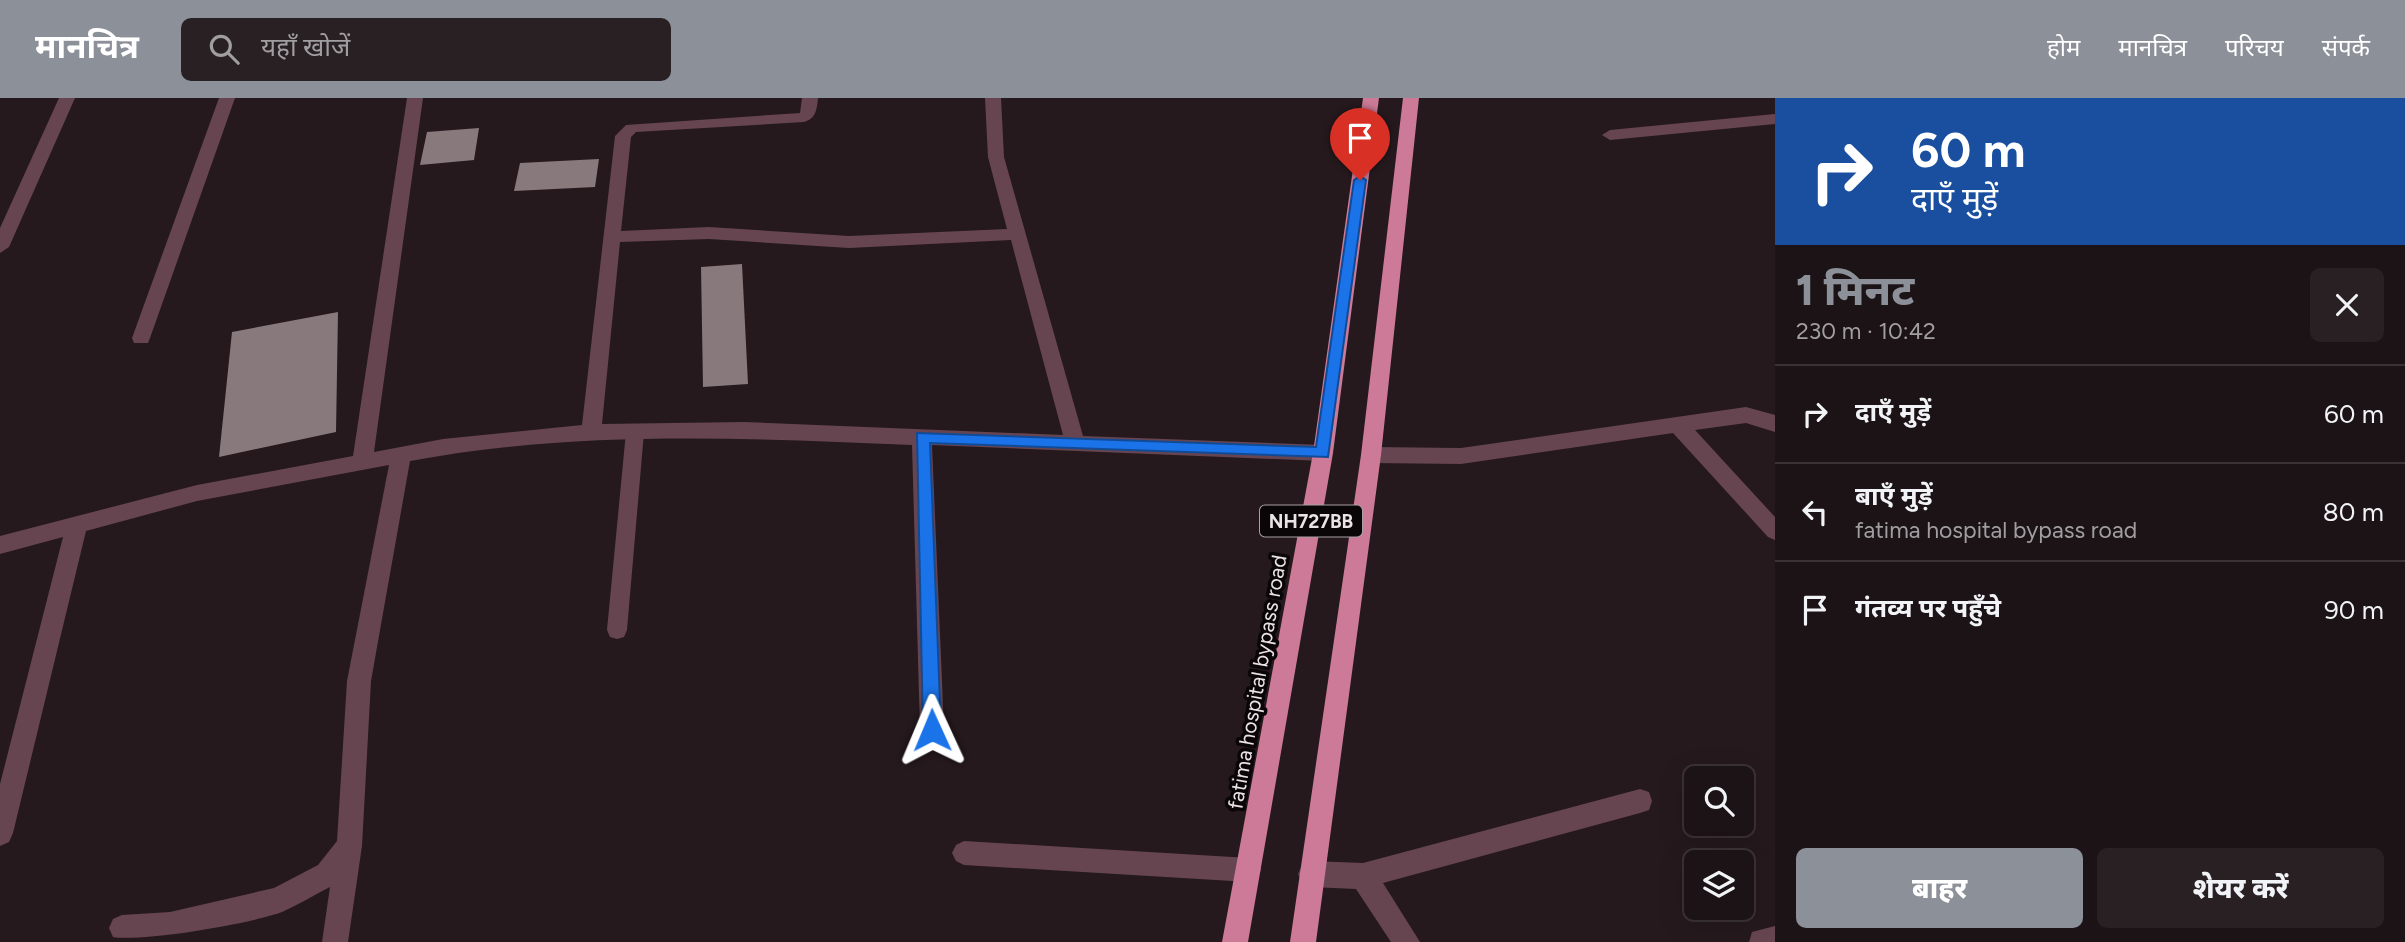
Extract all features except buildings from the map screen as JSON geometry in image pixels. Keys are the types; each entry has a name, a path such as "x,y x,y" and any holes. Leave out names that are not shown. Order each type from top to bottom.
{"highway":[{"name":"fatima hospital bypass road","path":"1235,942 1323,453 1371,98"},
{"name":"NH727BB","path":"1303,942 1371,455 1411,98"}],"street":[{"path":"0,247 67,98"},
{"path":"141,338 227,98"},
{"path":"362,463 415,98"},
{"path":"591,432 624,136 631,128 804,117 809,111 810,98"},
{"path":"993,98 996,157 1076,445"},
{"path":"1610,135 1775,119"},
{"path":"612,237 709,233 849,242 1018,234"},
{"path":"1371,455 1461,456 1746,415 1761,417 1775,424"},
{"path":"1677,425 1775,531"},
{"path":"0,545 197,493 443,447 591,432 744,430 1323,453"},
{"path":"922,437 932,730"},
{"path":"335,942 349,846 359,681 401,456"},
{"path":"0,833 76,525"},
{"path":"1311,874 1363,876 1640,801"},
{"path":"122,929 170,925 278,900 327,874 349,846"},
{"path":"1363,876 1407,942"},
{"path":"1762,942 1775,939"}],"lane":[{"path":"617,630 635,432"},
{"path":"964,853 1249,870"}],"route":[{"path":"932,730 927,516 922,437 1323,453 1360,180"}]}
